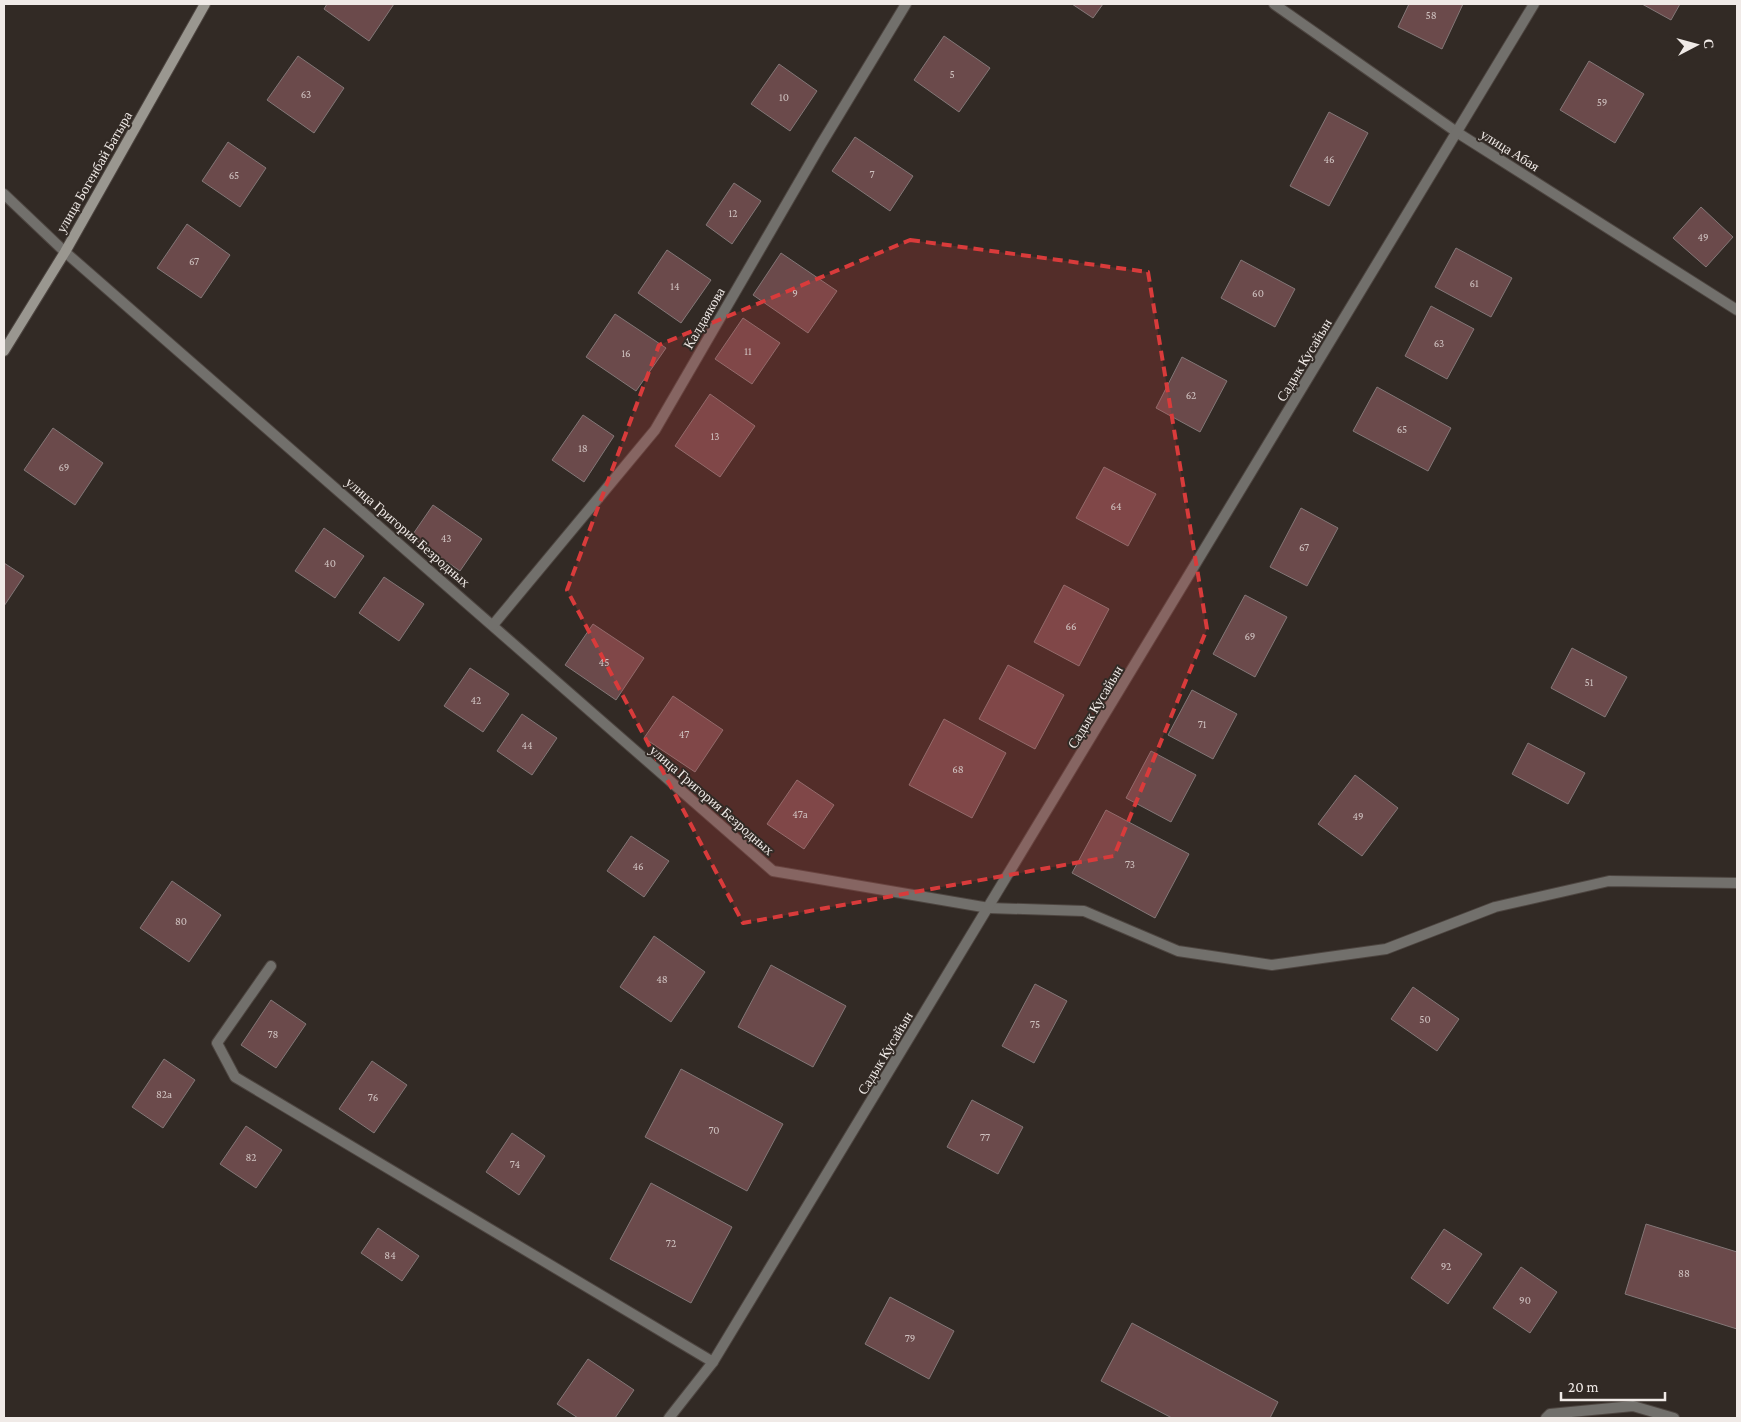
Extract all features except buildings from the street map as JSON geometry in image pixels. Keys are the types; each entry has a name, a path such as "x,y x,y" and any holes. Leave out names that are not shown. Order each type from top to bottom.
{"street":[{"name":"улица Богенбай Батыра","path":"4,351 64,252 205,4"},
{"name":"Калдаякова","path":"493,625 654,430 906,4"},
{"name":"улица Абая","path":"1274,4 1458,133 1737,310"},
{"name":"Садык Кусайын","path":"669,1418 713,1362 1458,133 1534,4"},
{"name":"улица Григория Безродных","path":"4,194 64,252 493,625 772,872 989,908 1084,910 1178,951 1272,964 1386,949 1495,907 1609,881 1737,883"},
{"path":"271,966 217,1043 236,1077 713,1362"},
{"path":"1546,1418 1550,1414 1633,1406 1674,1418"}],"highlighted area":[{"path":"910,240 1148,272 1207,629 1114,856 743,923 567,590 659,345"}]}
